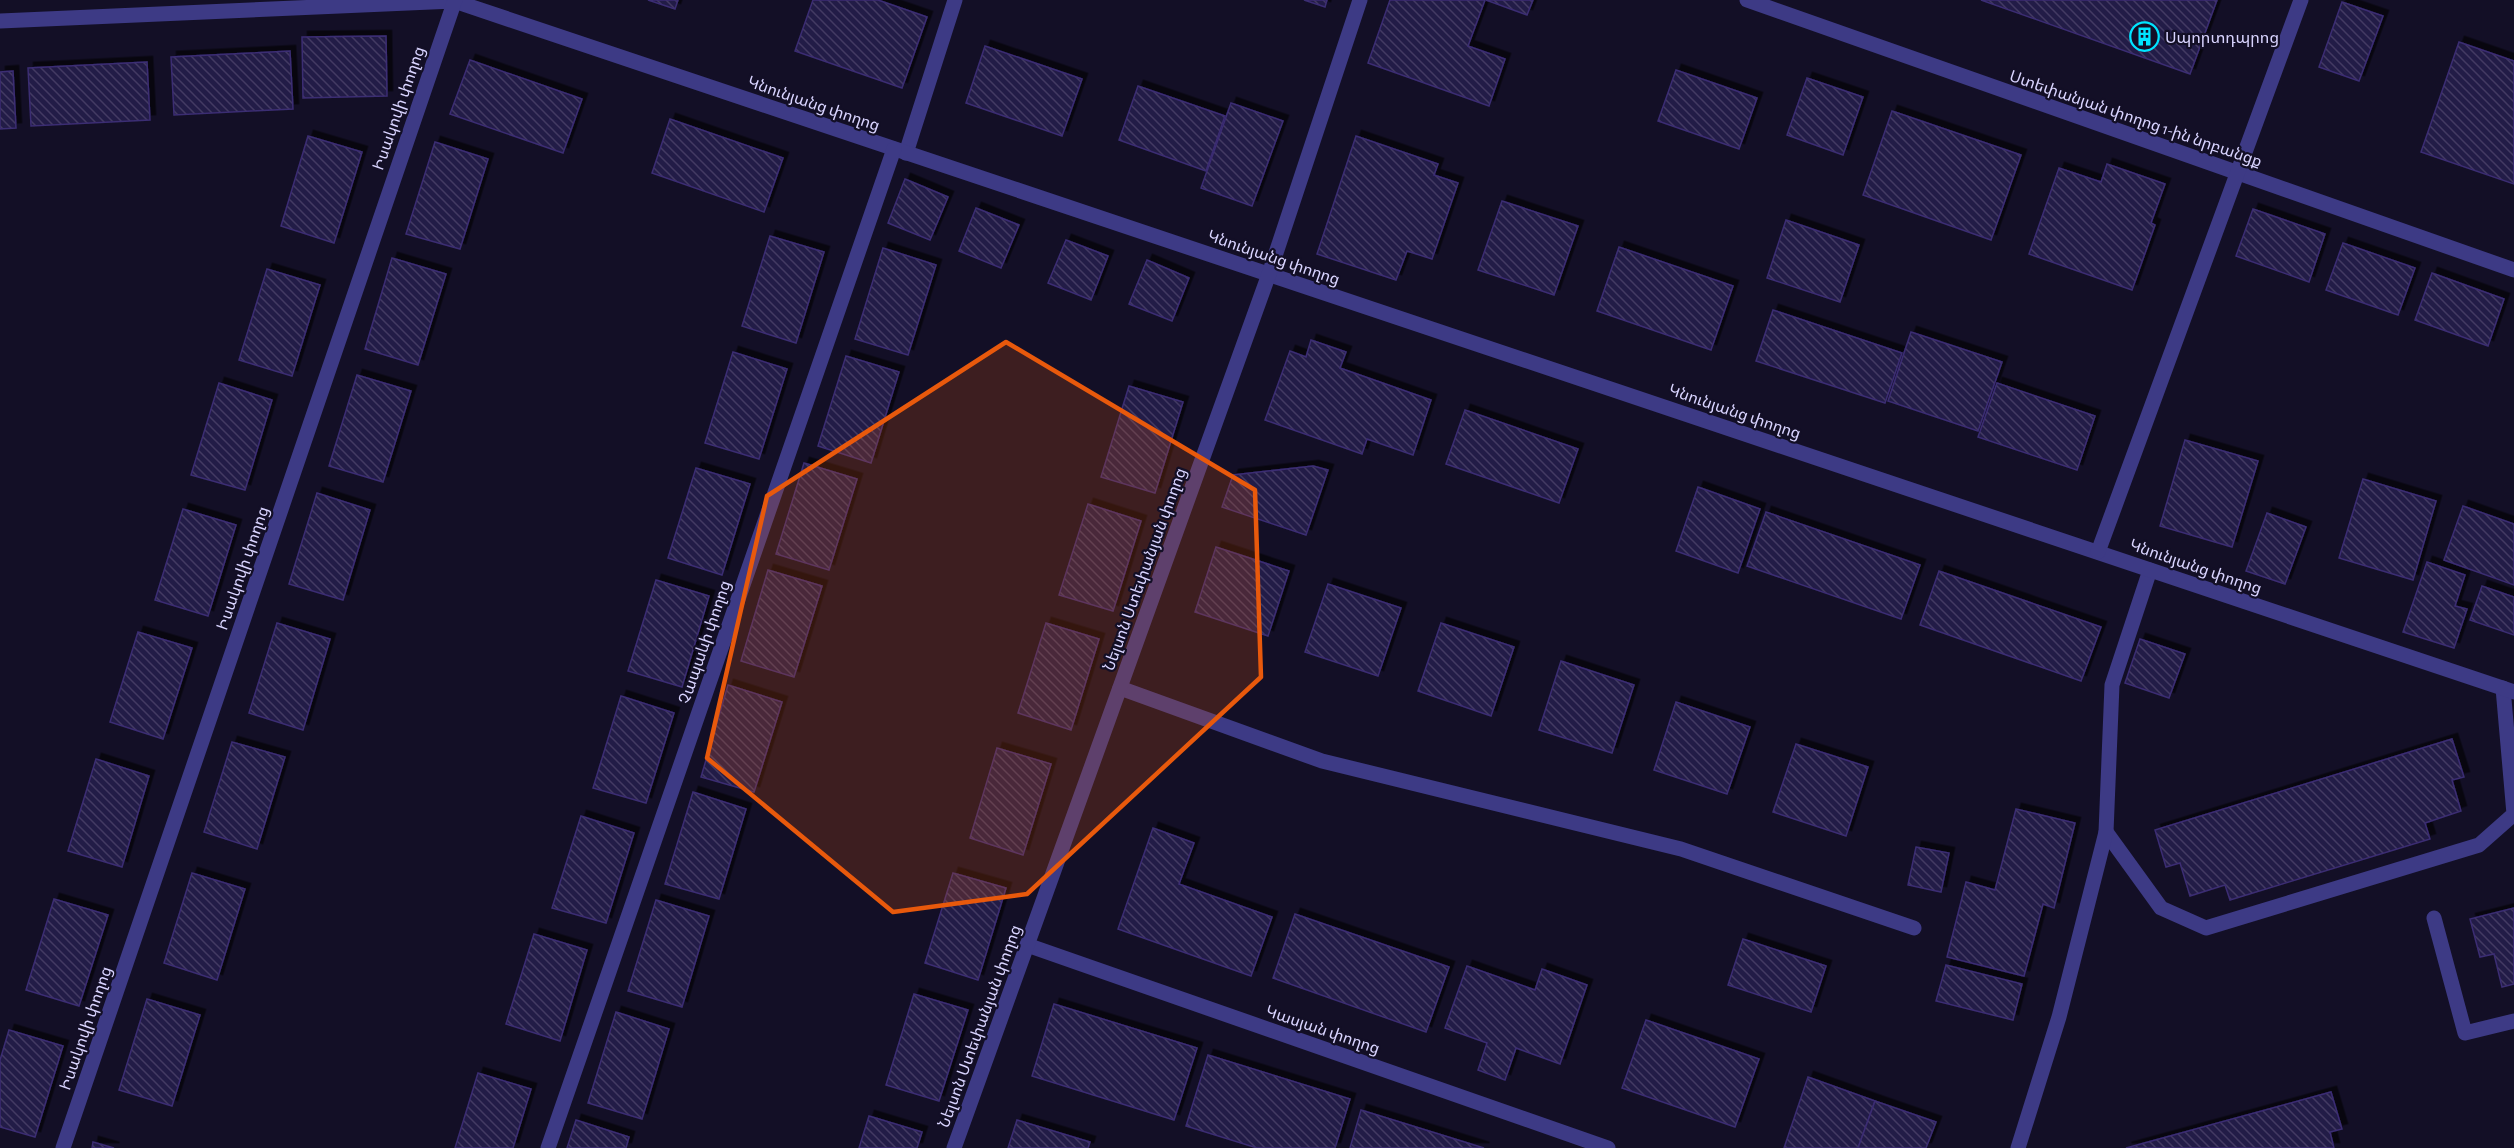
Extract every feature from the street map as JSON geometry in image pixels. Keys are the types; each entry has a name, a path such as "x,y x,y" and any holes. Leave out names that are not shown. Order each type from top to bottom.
{"street":[{"name":"Կնունյանց փողոց","path":"0,21 251,5 454,0 2508,690"},
{"name":"Իսակովի փողոց","path":"63,1148 454,0"},
{"name":"Չապաևի փողոց","path":"548,1148 955,0"},
{"name":"Նելսոն Ստեփանյան փողոց","path":"954,1148 1269,274 1360,0"},
{"name":"Ստեփանյան փողոց 1-ին նրբանցք","path":"1747,0 2514,270"},
{"path":"2098,552 2301,0"},
{"path":"2018,1148 2059,1017 2106,832 2112,685 2150,570"},
{"path":"1120,688 1322,761 1681,849 1914,928"},
{"path":"2106,832 2161,908 2206,928 2479,845 2514,814 2508,690"},
{"path":"2434,918 2465,1033 2514,1021"},
{"name":"Կասյան փողոց","path":"1027,945 1608,1148"}],"highlighted area":[{"path":"1006,342 1255,490 1261,677 1027,894 893,912 707,758 767,496"}],"building":[{"path":"648,0 678,0 675,9"},
{"path":"813,0 878,0 927,17 902,88 795,51"},
{"path":"1304,0 1327,0 1325,7"},
{"path":"1390,0 1485,0 1468,46 1505,59 1489,106 1368,63"},
{"path":"1486,0 1533,0 1527,15"},
{"name":"Սպորտդպրոց","path":"1981,0 2217,0 2190,74"},
{"path":"2342,2 2383,16 2359,81 2319,67"},
{"path":"386,36 387,96 303,98 302,37"},
{"path":"2459,42 2514,61 2514,184 2421,152"},
{"path":"985,46 1082,79 1062,136 966,103"},
{"path":"290,51 293,109 174,115 171,57"},
{"path":"470,60 582,99 563,153 450,114"},
{"path":"147,62 150,120 31,126 28,68"},
{"path":"1676,70 1757,98 1739,149 1658,121"},
{"path":"13,71 16,128 0,129 0,72"},
{"path":"1807,78 1863,97 1843,155 1787,135"},
{"path":"1138,86 1225,116 1206,171 1119,140"},
{"path":"1231,103 1283,121 1252,206 1201,188"},
{"path":"1892,111 2021,155 1991,240 1863,195"},
{"path":"670,119 783,158 764,212 652,173"},
{"path":"308,136 362,152 334,243 281,226"},
{"path":"1356,136 1438,164 1434,175 1458,183 1432,259 1407,251 1396,280 1317,254"},
{"path":"435,142 488,159 460,249 406,234"},
{"path":"2107,164 2165,184 2151,223 2155,225 2132,290 2029,254 2059,168 2101,182"},
{"path":"905,179 948,197 930,240 888,223"},
{"path":"1502,201 1578,226 1554,295 1478,270"},
{"path":"976,208 1019,225 1001,268 959,251"},
{"path":"2253,209 2325,234 2309,282 2236,256"},
{"path":"1786,220 1859,245 1840,302 1767,278"},
{"path":"770,236 824,252 796,343 742,326"},
{"path":"1066,240 1108,256 1091,300 1048,283"},
{"path":"2343,243 2415,268 2398,315 2326,290"},
{"path":"1619,247 1733,286 1711,350 1597,311"},
{"path":"883,248 936,265 908,355 855,339"},
{"path":"392,258 446,274 418,365 365,349"},
{"path":"1147,260 1189,278 1172,321 1129,304"},
{"path":"267,269 320,285 292,376 239,360"},
{"path":"2432,273 2504,299 2488,346 2415,320"},
{"path":"1773,310 1902,353 1885,403 1756,361"},
{"path":"1911,332 2002,362 1978,431 1888,401"},
{"path":"1311,340 1346,352 1340,368 1431,400 1413,455 1367,439 1362,454 1265,420 1290,351 1306,357"},
{"path":"733,352 787,369 759,459 705,443"},
{"path":"846,356 899,372 871,463 818,446"},
{"path":"357,375 411,391 383,482 329,466"},
{"path":"219,383 272,400 245,490 191,475"},
{"path":"1997,383 2095,416 2077,470 1978,437"},
{"path":"1129,386 1183,402 1155,493 1101,477"},
{"path":"1465,410 1578,449 1559,503 1446,464"},
{"path":"2185,440 2258,461 2232,547 2160,526"},
{"path":"804,463 857,479 829,570 776,554"},
{"path":"1313,466 1328,470 1306,535 1222,507 1233,475"},
{"path":"696,468 750,484 722,575 668,558"},
{"path":"2363,479 2436,501 2413,580 2339,558"},
{"path":"1698,487 1760,509 1738,573 1676,551"},
{"path":"317,493 370,510 343,600 289,584"},
{"path":"1088,504 1141,521 1113,611 1059,595"},
{"path":"2463,506 2514,524 2514,585 2444,560"},
{"path":"183,509 236,525 208,616 155,600"},
{"path":"1766,512 1920,565 1901,619 1747,566"},
{"path":"2267,513 2306,527 2285,584 2246,571"},
{"path":"1216,547 1289,571 1268,636 1195,612"},
{"path":"2427,562 2465,575 2455,606 2467,609 2454,648 2403,632"},
{"path":"768,570 822,586 794,677 741,661"},
{"path":"1939,571 2101,627 2081,681 1920,625"},
{"path":"656,580 709,596 682,687 628,671"},
{"path":"1328,584 1401,608 1378,676 1305,652"},
{"path":"2482,586 2514,597 2514,635 2470,620"},
{"path":"277,623 330,639 303,730 249,713"},
{"path":"1046,623 1099,639 1071,730 1018,713"},
{"path":"1441,623 1514,647 1491,716 1418,691"},
{"path":"138,632 192,648 163,739 110,722"},
{"path":"2140,639 2185,654 2169,698 2125,683"},
{"path":"1561,661 1634,685 1612,753 1539,730"},
{"path":"728,685 782,702 754,792 701,777"},
{"path":"621,696 674,713 646,803 593,788"},
{"path":"1676,702 1750,727 1727,794 1654,770"},
{"path":"2452,739 2464,777 2452,780 2461,811 2425,823 2430,839 2230,900 2225,885 2190,896 2180,863 2166,867 2155,830"},
{"path":"232,742 285,757 257,849 204,832"},
{"path":"1796,744 1868,767 1846,836 1773,812"},
{"path":"997,748 1051,764 1023,855 970,838"},
{"path":"96,759 149,776 122,867 68,851"},
{"path":"693,792 746,809 719,899 665,884"},
{"path":"2016,809 2075,823 2054,908 2043,904 2024,976 1947,957 1966,882 1995,890"},
{"path":"581,816 634,833 606,923 552,908"},
{"path":"1153,828 1194,843 1179,884 1272,917 1251,976 1118,929"},
{"path":"1916,847 1949,853 1941,892 1908,885"},
{"path":"192,873 245,889 217,980 164,963"},
{"path":"953,873 1006,888 978,980 925,963"},
{"path":"54,899 108,915 79,1006 26,990"},
{"path":"656,900 709,916 682,1007 628,991"},
{"path":"2514,908 2514,984 2502,987 2494,954 2480,957 2470,919"},
{"path":"1295,914 1449,967 1426,1032 1273,978"},
{"path":"534,934 587,950 560,1041 506,1024"},
{"path":"1743,939 1826,966 1811,1012 1728,985"},
{"path":"1946,965 2022,984 2013,1020 1936,1001"},
{"path":"1467,966 1535,990 1542,969 1587,985 1560,1064 1516,1048 1505,1080 1478,1070 1487,1043 1445,1028"},
{"path":"914,994 968,1010 939,1101 886,1085"},
{"path":"147,999 200,1015 172,1106 119,1090"},
{"path":"1054,1004 1197,1048 1174,1120 1032,1076"},
{"path":"616,1012 669,1029 642,1119 588,1103"},
{"path":"1646,1020 1759,1059 1735,1127 1622,1088"},
{"path":"9,1030 63,1046 35,1137 0,1127 0,1060"},
{"path":"1208,1055 1350,1099 1335,1148 1257,1148 1186,1126"},
{"path":"478,1073 531,1089 513,1148 455,1148"},
{"path":"1808,1077 1875,1101 1858,1148 1784,1148"},
{"path":"2331,1092 2342,1129 2330,1132 2334,1148 2126,1148"},
{"path":"1875,1101 1936,1122 1926,1148 1858,1148"},
{"path":"1361,1110 1484,1148 1350,1148"},
{"path":"869,1116 922,1132 917,1148 859,1148"},
{"path":"576,1120 629,1137 626,1148 567,1148"},
{"path":"1017,1120 1090,1142 1088,1148 1008,1148"},
{"path":"93,1142 114,1148 92,1148"}],"place":[{"name":"Սպորտդպրոց","path":"2144,37"}]}
